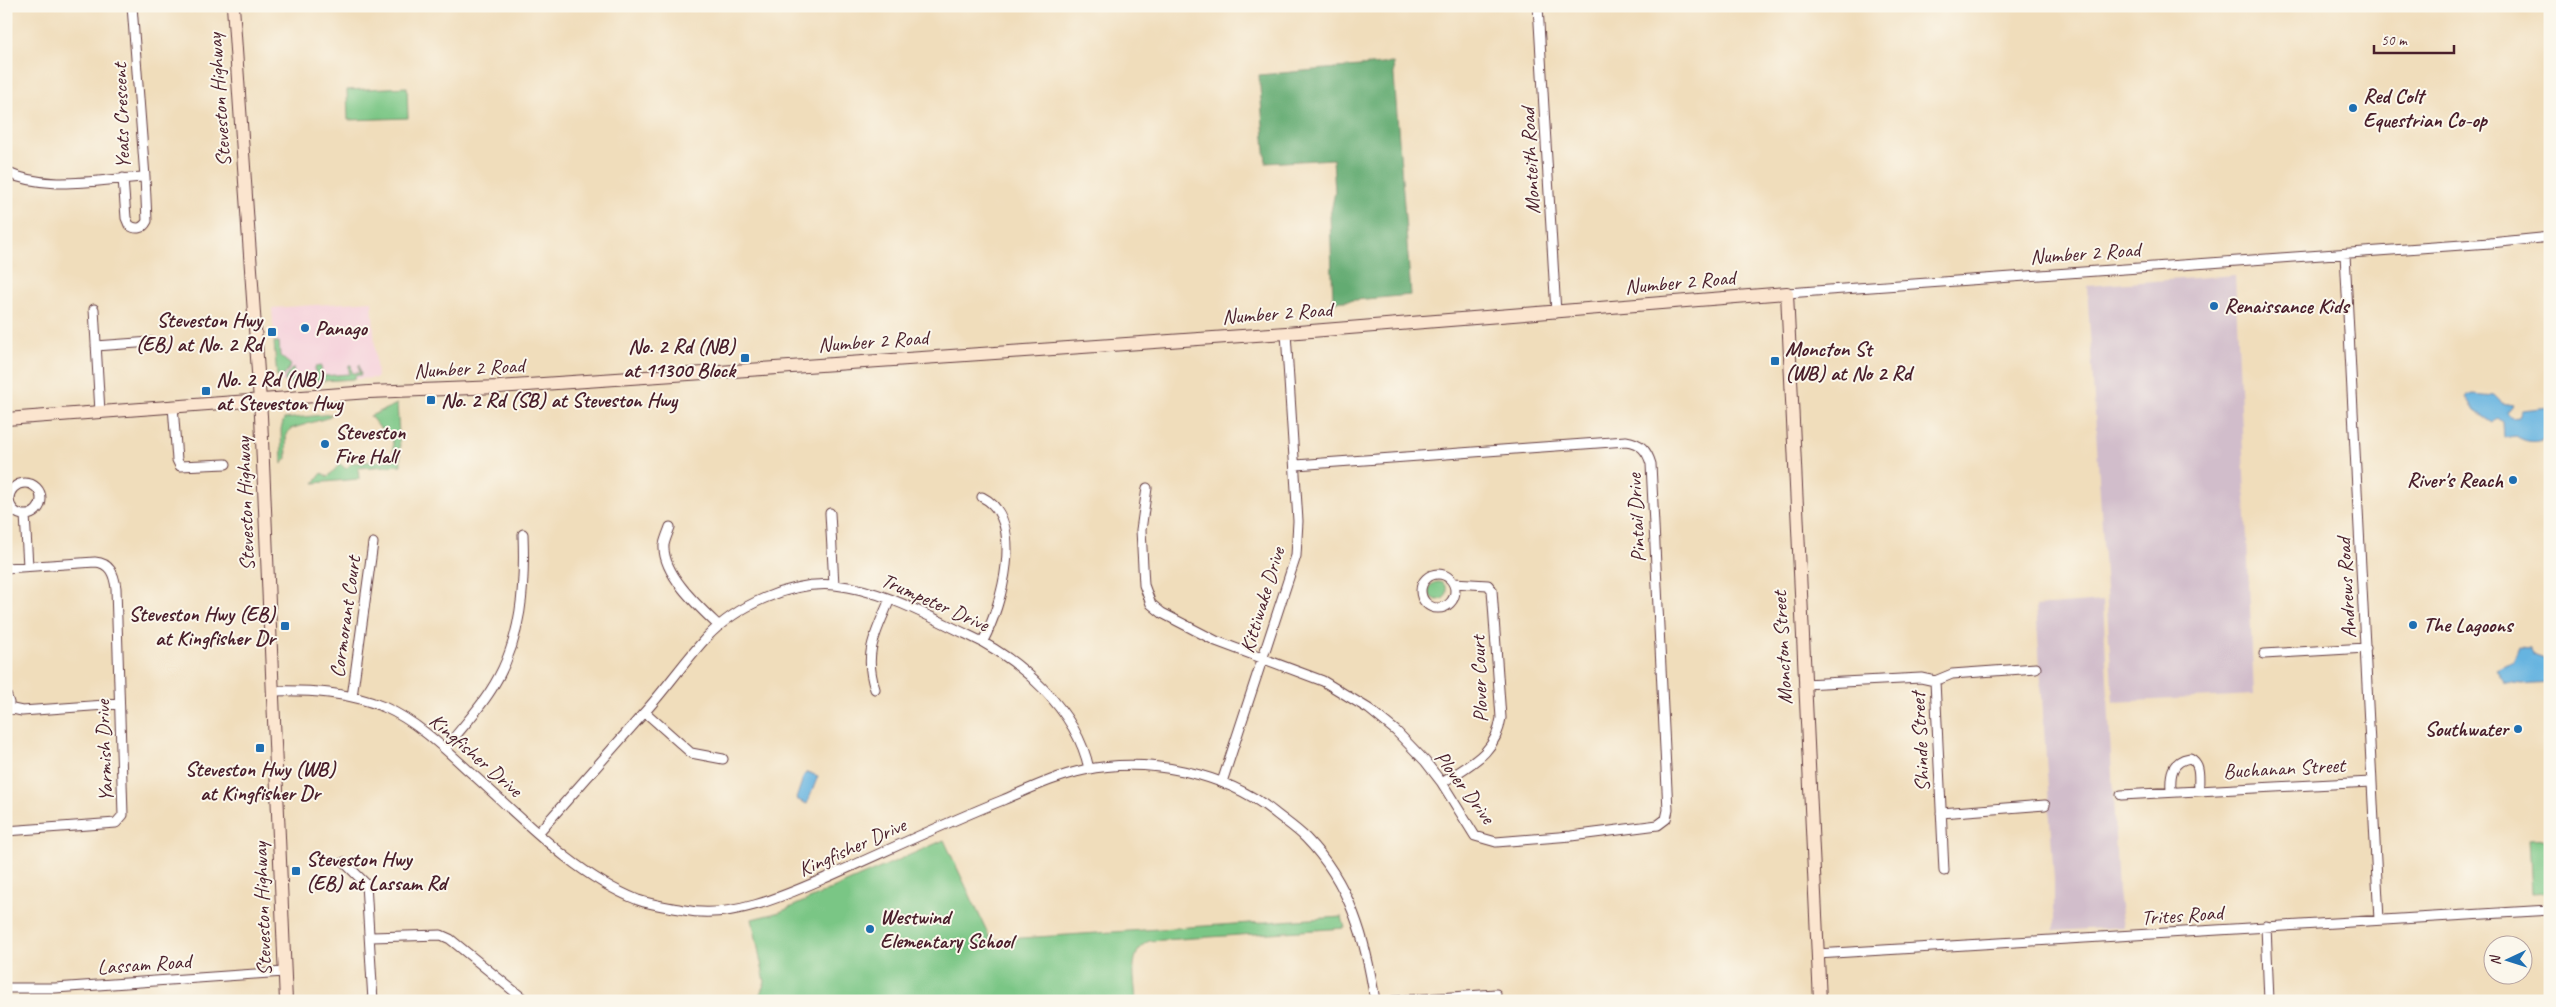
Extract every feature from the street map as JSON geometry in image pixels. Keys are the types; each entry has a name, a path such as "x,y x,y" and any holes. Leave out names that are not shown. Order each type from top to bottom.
{"street":[{"name":"Yeats Crescent","path":"6,172 34,182 145,176 132,6"},
{"name":"Steveston Highway","path":"233,6 260,400 286,1001"},
{"name":"Monteith Road","path":"1538,6 1556,313"},
{"path":"123,178 126,218 129,225 136,228 142,227 147,221 145,176"},
{"name":"Number 2 Road","path":"6,419 369,392 499,387 1286,333 1556,313 1787,293 2345,254 2550,237"},
{"name":"Andrews Road","path":"2345,254 2379,920"},
{"name":"Moncton Street","path":"1787,293 1820,1001"},
{"path":"94,308 100,412"},
{"name":"Kittiwake Drive","path":"1222,782 1296,556 1298,521 1296,465 1286,333"},
{"path":"96,346 151,342"},
{"path":"174,406 177,460 180,466 226,464"},
{"name":"Pintail Drive","path":"1296,465 1626,441 1635,442 1643,448 1648,454 1651,464 1667,797 1666,819"},
{"name":"Plover Drive","path":"1147,488 1141,530 1144,585 1151,604 1162,613 1216,641 1323,681 1369,709 1396,731 1442,783 1475,836 1496,842 1571,836 1658,825 1666,819"},
{"path":"982,497 996,506 1002,517 1006,562 998,608 983,642"},
{"path":"830,513 834,585"},
{"path":"6,568 28,566 25,515"},
{"path":"670,527 664,545 665,555 670,568 686,594 719,626"},
{"path":"445,749 494,686 513,645 525,579 523,534"},
{"name":"Cormorant Court","path":"352,696 373,543"},
{"name":"Yarmish Drive","path":"6,831 116,823 123,815 116,588 114,577 108,566 91,562 28,566"},
{"name":"Plover Court","path":"1442,783 1479,757 1493,744 1499,731 1501,718 1492,592 1488,585 1482,583 1454,583"},
{"name":"Trumpeter Drive","path":"538,832 645,712 706,638 719,626 753,604 776,594 834,585 866,591 890,599 983,642 1012,660 1040,684 1070,725 1086,756 1089,769"},
{"path":"875,689 869,672 869,648 890,599"},
{"path":"2264,654 2366,648"},
{"path":"1935,681 1952,674 2036,668"},
{"name":"Shinde Street","path":"1804,684 1921,678 1935,681 1944,872"},
{"name":"Kingfisher Drive","path":"272,691 319,691 352,696 384,707 410,721 445,749 538,832 594,878 640,901 690,912 738,910 781,898 982,808 1048,781 1089,769 1120,766 1152,767 1186,772 1222,782 1264,804 1305,837 1327,865 1342,888 1358,923 1368,957 1375,1001"},
{"path":"6,694 7,709 22,711 119,704"},
{"path":"645,712 691,753 723,759"},
{"name":"Buchanan Street","path":"2171,791 2171,773 2174,767 2179,761 2190,758 2197,765 2199,790"},
{"name":"Buchanan Street","path":"2121,795 2371,782"},
{"path":"1941,813 2045,805"},
{"path":"344,862 366,884 371,937 373,1001"},
{"name":"Trites Road","path":"1817,954 2550,910"},
{"path":"2266,926 2269,1001"},
{"path":"371,937 441,935 450,939 526,1001"},
{"name":"Lassam Road","path":"6,988 55,988 284,972"},
{"path":"1393,1001 1496,994"}],"shaded area":[{"path":"2235,275 2254,695 2113,702 2087,286"},
{"path":"372,301 377,378 282,382 277,373 272,308"},
{"path":"2103,601 2118,892 2123,927 2054,931 2054,880 2036,606"}],"green space":[{"path":"1393,63 1411,295 1333,302 1330,216 1335,192 1333,159 1266,163 1259,75"},
{"path":"407,87 408,118 348,120 347,90"},
{"path":"274,342 279,342 280,356 291,365 284,376 277,377"},
{"path":"349,365 351,365 352,373 359,373 359,365 361,375 355,376 355,379 285,383 285,378 293,367 294,378 315,376 315,367 321,366 322,376 349,374"},
{"path":"397,404 401,465 358,468 359,479 314,483 322,473 328,477 340,464 346,469 352,463 394,460 392,433 380,428 370,416"},
{"path":"332,414 327,418 290,429 286,436 287,458 282,464 281,429 284,419"},
{"path":"1438,582 1444,585 1447,591 1444,597 1438,600 1432,597 1429,591 1432,585"},
{"path":"2550,838 2550,892 2532,893 2529,839"},
{"name":"Westwind Elementary School","path":"944,840 991,940 1342,917 1345,928 1149,941 1142,946 1135,959 1136,1001 757,1001 765,982 752,919 780,912"}],"water":[{"path":"2473,394 2495,396 2502,403 2513,405 2507,412 2512,418 2519,417 2522,410 2550,407 2550,435 2542,440 2533,442 2516,436 2504,438 2503,422 2498,418 2493,423 2475,411 2466,397"},
{"path":"2519,647 2529,648 2533,655 2550,661 2550,683 2521,685 2505,683 2496,670 2513,662"},
{"path":"807,772 818,776 807,804 796,799 804,775"}],"place":[{"name":"Red Colt Equestrian Co-op","path":"2353,108"},
{"name":"Renaissance Kids","path":"2214,306"},
{"name":"Panago","path":"305,328"},
{"name":"Steveston Hwy (EB) at No. 2 Rd","path":"272,332"},
{"name":"No. 2 Rd (NB) at 11300 Block","path":"745,358"},
{"name":"Moncton St (WB) at No 2 Rd","path":"1775,361"},
{"name":"No. 2 Rd (NB) at Steveston Hwy","path":"206,391"},
{"name":"No. 2 Rd (SB) at Steveston Hwy","path":"431,400"},
{"name":"Steveston Fire Hall","path":"325,444"},
{"name":"River's Reach","path":"2513,480"},
{"name":"The Lagoons","path":"2413,625"},
{"name":"Steveston Hwy (EB) at Kingfisher Dr","path":"285,626"},
{"name":"Southwater","path":"2518,729"},
{"name":"Steveston Hwy (WB) at Kingfisher Dr","path":"260,748"},
{"name":"Steveston Hwy (EB) at Lassam Rd","path":"296,871"},
{"name":"Westwind Elementary School","path":"870,929"}]}
